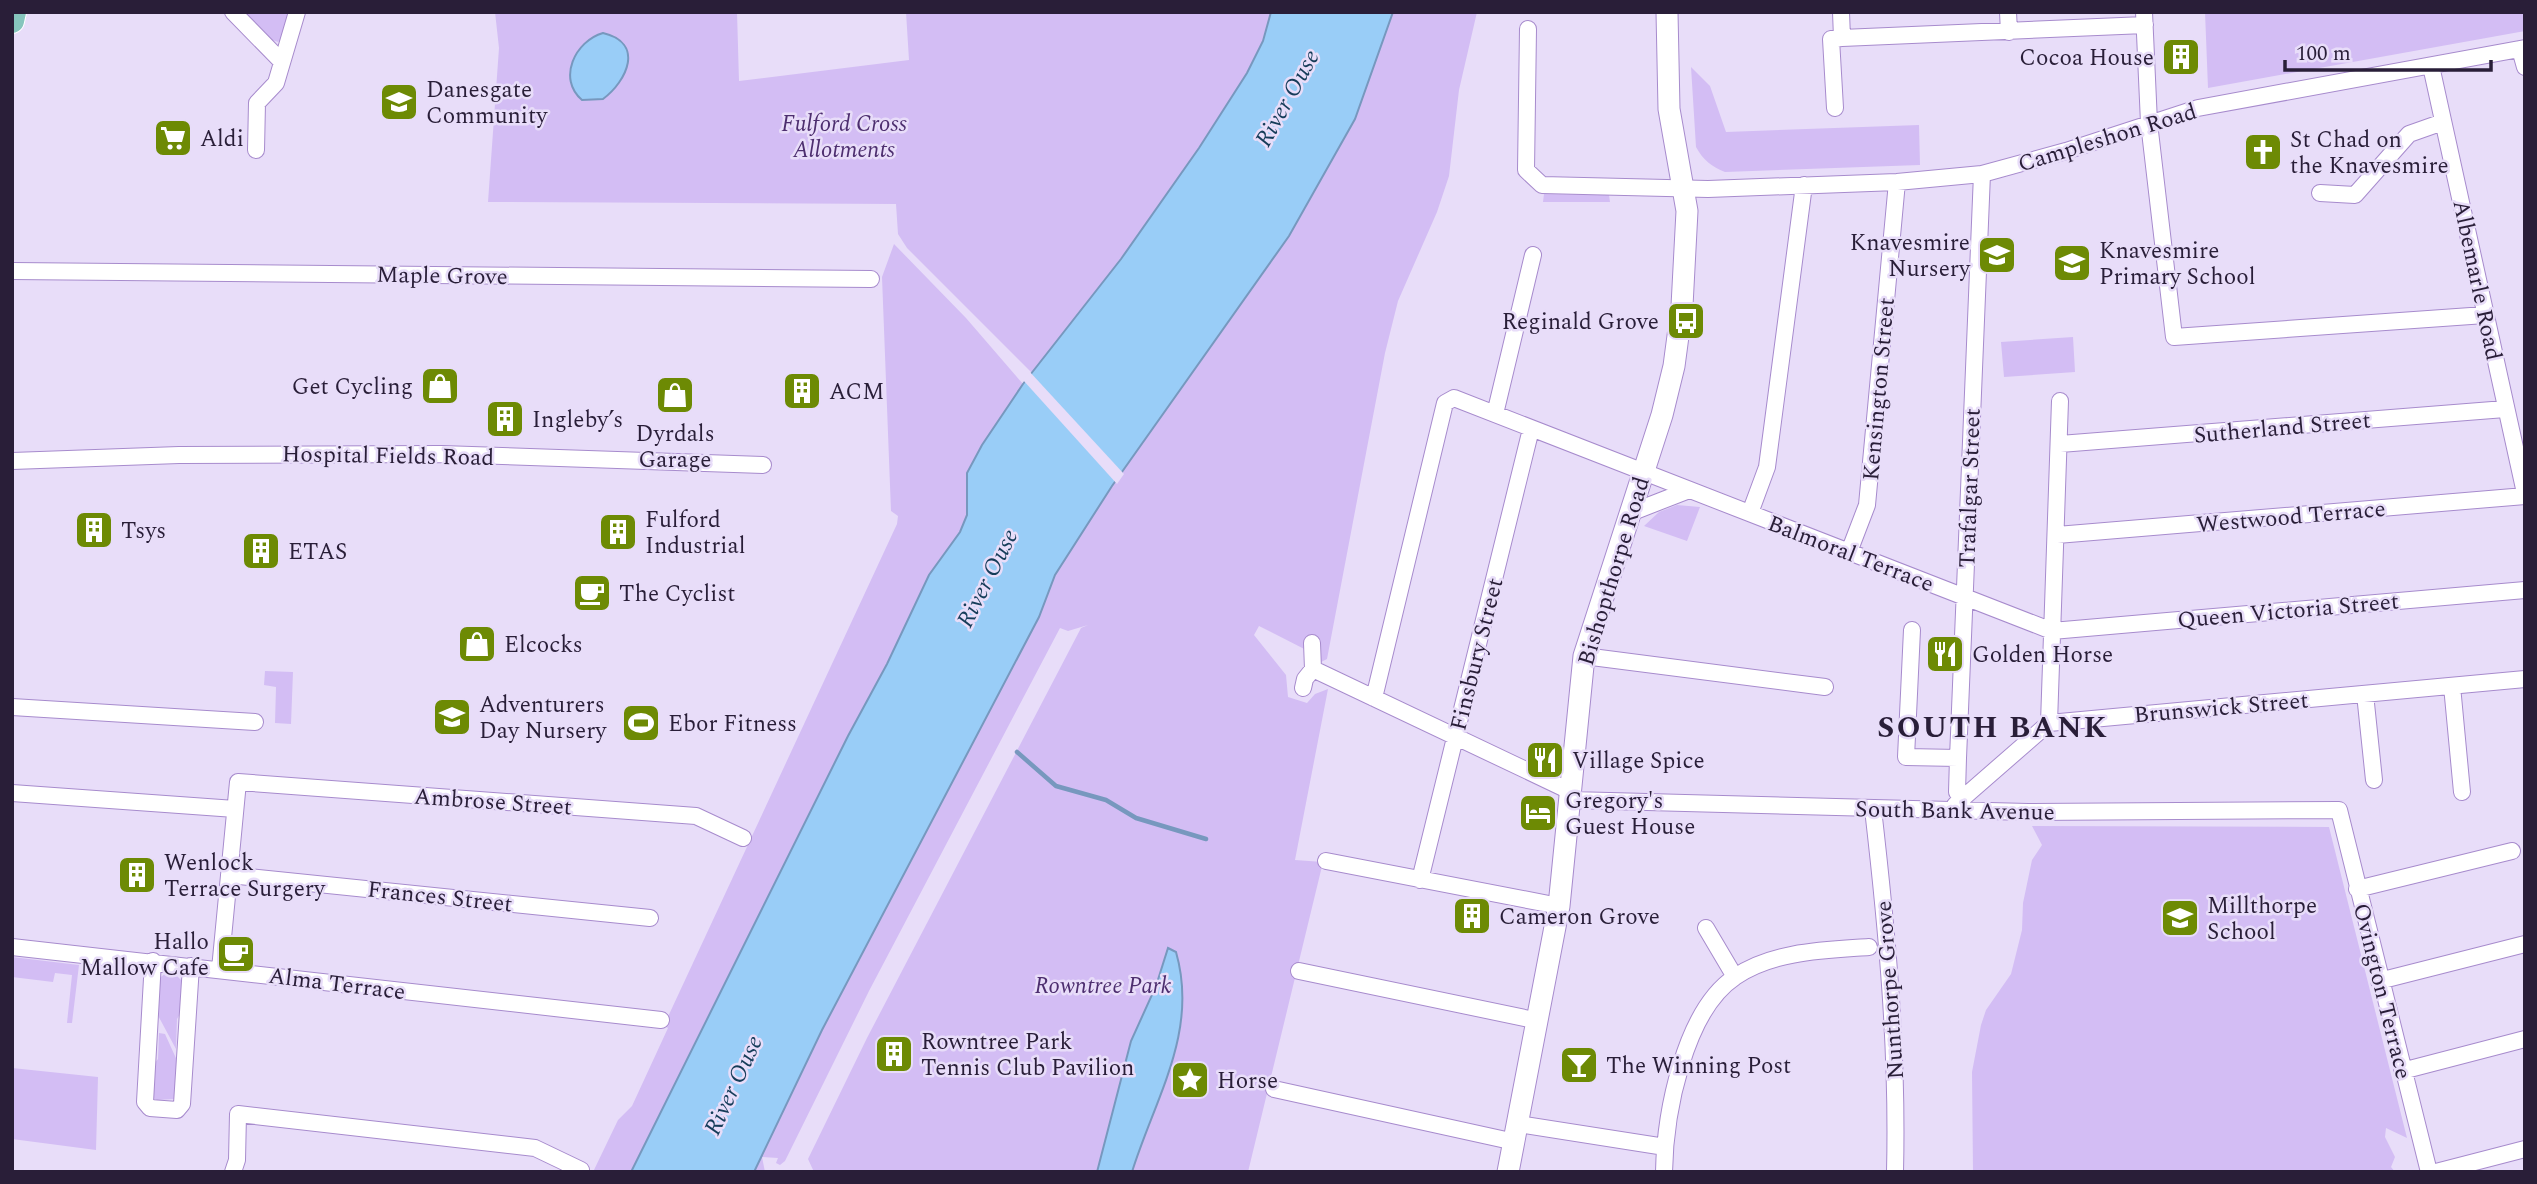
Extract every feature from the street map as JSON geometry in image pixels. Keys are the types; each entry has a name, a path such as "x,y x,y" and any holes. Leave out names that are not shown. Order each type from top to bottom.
{"main road":[{"path":"12,21 14,12"}],"street":[{"path":"233,12 282,62"},
{"path":"256,150 257,103 276,83 297,12"},
{"name":"Bishopthorpe Road","path":"1508,1172 1559,906 1584,656 1662,415 1674,366 1686,263 1685,189 1669,109 1667,12"},
{"path":"1841,12 1842,38"},
{"path":"2008,12 2008,32"},
{"path":"1835,108 1831,39 2008,32 2145,18 2149,123 2174,337 2485,315"},
{"path":"1528,29 1526,170 1542,185 1685,189"},
{"path":"2522,48 2525,67"},
{"name":"Campleshon Road","path":"1685,189 1897,182 1982,174 2066,151 2197,108 2522,48"},
{"name":"Albemarle Road","path":"2431,66 2525,494"},
{"path":"2320,193 2355,195 2409,134 2443,122"},
{"name":"Trafalgar Street","path":"1962,799 1957,792 1958,758 1982,174"},
{"name":"Kensington Street","path":"1849,552 1867,505 1897,182"},
{"path":"1750,513 1767,467 1804,185"},
{"path":"1495,414 1533,256"},
{"name":"Maple Grove","path":"12,271 871,279"},
{"name":"Balmoral Terrace","path":"1374,698 1445,403 1454,398 2052,631"},
{"path":"1949,810 2049,723 2060,401"},
{"name":"Sutherland Street","path":"2060,444 2505,409"},
{"name":"Finsbury Street","path":"1420,880 1531,429"},
{"name":"Hospital Fields Road","path":"12,461 179,455 441,454 763,465"},
{"path":"1630,513 1689,490"},
{"name":"Westwood Terrace","path":"2057,534 2525,494"},
{"name":"Queen Victoria Street","path":"2052,631 2525,590"},
{"path":"1912,630 1906,757 1958,758"},
{"path":"1303,688 1305,679 1314,669 1312,643"},
{"path":"1584,656 1825,687"},
{"path":"1314,669 1455,736 1572,796"},
{"name":"Brunswick Street","path":"2049,723 2525,679"},
{"path":"2452,685 2462,792"},
{"path":"2365,694 2374,780"},
{"path":"12,707 255,722"},
{"name":"Ambrose Street","path":"235,809 238,782 696,816 743,838"},
{"path":"12,793 235,809 220,970"},
{"name":"South Bank Avenue","path":"1572,796 1873,809 2339,810"},
{"name":"Nunthorpe Grove","path":"1873,809 1889,945 1897,1096 1895,1172"},
{"name":"Ovington Terrace","path":"2339,810 2379,981 2429,1172"},
{"path":"2357,889 2512,851"},
{"path":"1326,861 1559,906"},
{"name":"Frances Street","path":"229,875 650,918"},
{"path":"1706,929 1735,976"},
{"path":"2379,981 2525,944"},
{"name":"Alma Terrace","path":"12,947 661,1020"},
{"path":"1664,1172 1665,1147 1684,1054 1693,1031 1719,992 1735,976 1770,962 1806,953 1869,947"},
{"path":"153,961 145,1101 150,1108 177,1110 182,1104 191,966"},
{"path":"1299,971 1539,1021"},
{"path":"2402,1071 2525,1039"},
{"path":"1274,1089 1517,1133 1665,1147"},
{"path":"233,1172 237,1160 238,1114 535,1148 581,1170"},
{"path":"2436,1172 2525,1149"}],"green space":[{"path":"245,12 292,12 282,39 278,42 264,37 266,33"},
{"name":"Fulford Cross Allotments","path":"495,12 737,12 739,81 909,60 906,12 1271,12 1263,41 1247,73 1199,148 1121,259 1032,373 907,248 898,234 896,204 488,202 499,48"},
{"name":"Rowntree Park","path":"1393,12 1477,12 1459,90 1449,176 1437,212 1398,301 1385,353 1327,659 1321,662 1318,656 1259,626 1254,635 1286,675 1288,697 1307,703 1315,694 1328,689 1295,860 1323,862 1248,1172 814,1172 808,1159 867,1038 1081,628 1088,625 1068,631 1060,628 869,991 785,1161 780,1165 776,1163 778,1158 762,1157 765,1172 754,1172 822,1030 1039,617 1055,575 1112,486 1289,236 1355,119"},
{"path":"2205,12 2525,12 2525,31 2208,88"},
{"path":"1691,67 1710,86 1726,132 1919,125 1920,165 1725,172 1720,170 1705,159 1696,147"},
{"path":"1544,194 1609,195 1610,202 1543,202"},
{"path":"894,244 966,318 1023,384 967,473 967,515 960,532 929,575 887,664 848,736 631,1172 593,1172 618,1120 632,1106 668,1028 664,1025 897,524 898,516 891,511 882,277"},
{"path":"2073,337 2075,372 2004,377 2001,342"},
{"path":"1677,505 1700,507 1687,541 1644,526 1659,512"},
{"path":"265,671 293,672 291,724 275,723 276,687 264,685"},
{"name":"Millthorpe School","path":"2032,826 2329,827 2407,1138 2386,1128 2385,1137 2395,1157 2391,1167 2395,1172 1973,1172 1972,1072 1986,1010 2011,974 2022,930 2023,903 2032,860 2042,845"},
{"path":"12,957 79,965 72,1023 67,1023 72,975 55,973 53,982 12,977"},
{"path":"166,973 176,975 185,984 183,1009 177,1019 176,1049 154,1008 157,980"},
{"path":"159,1033 165,1034 180,1067 175,1099 156,1100 152,1097 151,1068 158,1059"},
{"path":"12,1068 98,1077 96,1150 12,1139"}],"water":[{"name":"River Ouse","path":"1271,12 1393,12 1355,119 1289,236 1112,486 1055,575 1039,617 822,1030 754,1172 631,1172 848,736 887,664 929,575 960,532 967,515 967,473 982,445 1023,384 1121,259 1199,148 1247,73 1263,41"},
{"path":"603,33 616,38 624,45 628,54 625,73 603,99 582,100 571,82 573,62 584,44"},
{"path":"1168,948 1176,952 1182,981 1182,1010 1171,1064 1132,1172 1097,1172 1131,1041 1156,986"}],"pier":[{"path":"1029,371 1124,474 1117,484 1023,380"}],"waterway":[{"path":"1017,752 1056,786 1106,800 1136,818 1206,839"}],"place":[{"name":"Cocoa House","path":"2181,57"},
{"name":"Danesgate Community","path":"399,102"},
{"name":"Aldi","path":"173,138"},
{"name":"St Chad on the Knavesmire","path":"2263,152"},
{"name":"Knavesmire Nursery","path":"1997,255"},
{"name":"Knavesmire Primary School","path":"2072,263"},
{"name":"Reginald Grove","path":"1686,321"},
{"name":"Get Cycling","path":"440,386"},
{"name":"ACM","path":"802,391"},
{"name":"Dyrdals Garage","path":"675,395"},
{"name":"Ingleby’s","path":"505,419"},
{"name":"Tsys","path":"94,530"},
{"name":"Fulford Industrial","path":"618,532"},
{"name":"ETAS","path":"261,551"},
{"name":"The Cyclist","path":"592,593"},
{"name":"Elcocks","path":"477,644"},
{"name":"Golden Horse","path":"1945,654"},
{"name":"Adventurers Day Nursery","path":"452,717"},
{"name":"Ebor Fitness","path":"641,723"},
{"name":"Village Spice","path":"1545,760"},
{"name":"Gregory's Guest House","path":"1538,813"},
{"name":"Wenlock Terrace Surgery","path":"137,875"},
{"name":"Cameron Grove","path":"1472,916"},
{"name":"Millthorpe School","path":"2180,918"},
{"name":"Hallo Mallow Cafe","path":"236,954"},
{"name":"Rowntree Park Tennis Club Pavilion","path":"894,1054"},
{"name":"The Winning Post","path":"1579,1065"},
{"name":"Horse","path":"1190,1080"}],"district":[{"name":"SOUTH BANK","path":"1993,727"}]}
